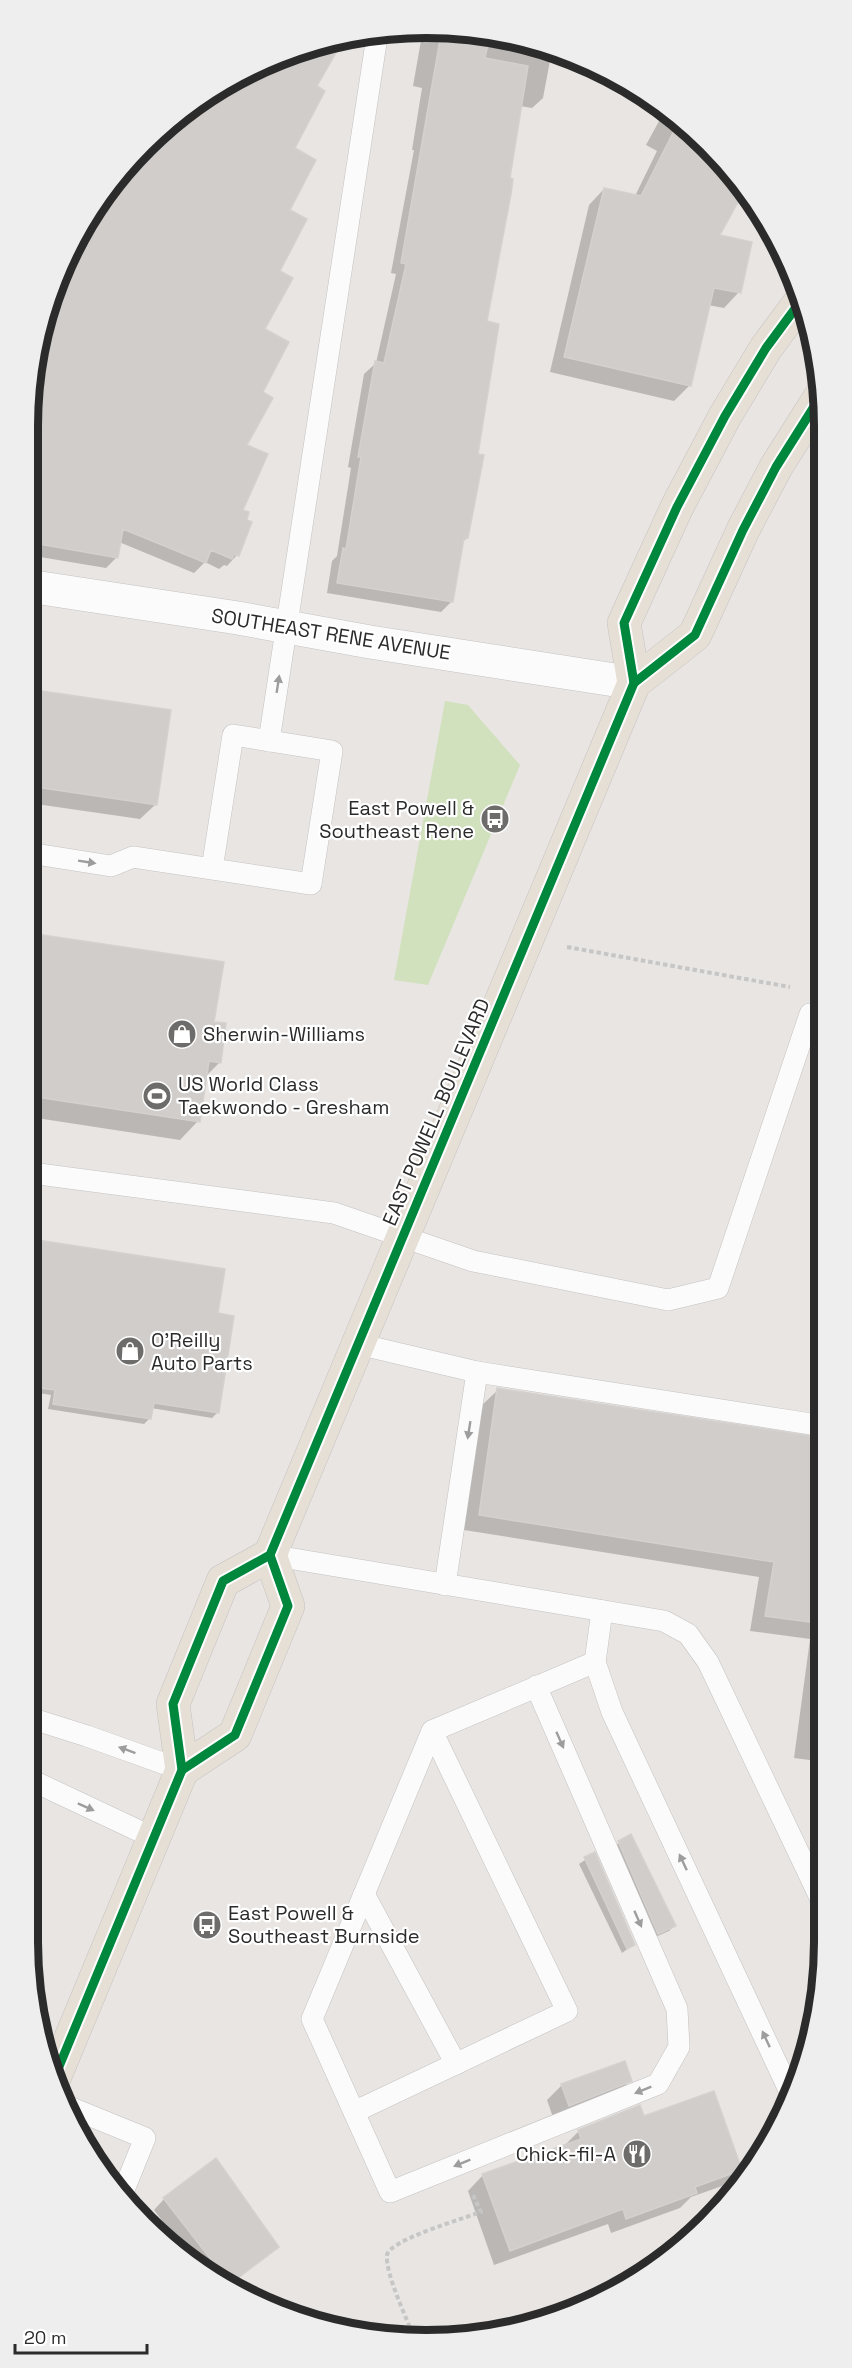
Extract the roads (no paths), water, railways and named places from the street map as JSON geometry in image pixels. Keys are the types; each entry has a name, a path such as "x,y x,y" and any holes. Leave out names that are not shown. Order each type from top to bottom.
{"main road":[{"path":"634,683 624,623 677,507 725,416 766,348 796,308"},
{"name":"EAST POWELL BOULEVARD","path":"270,1555 634,683 695,635 742,530 776,467 814,407"},
{"path":"59,2069 182,1770 173,1704 223,1581 270,1555 288,1606 247,1707 235,1735 182,1770"}],"street":[{"name":"SOUTHEAST RENE AVENUE","path":"38,588 634,683"}],"lane":[{"path":"269,741 376,41"},
{"path":"38,854 111,866 133,857 212,869 311,884 332,751 233,735 212,869"},
{"path":"38,1174 334,1213 473,1261 668,1300 718,1288 810,1014"},
{"path":"358,1344 477,1372 814,1424"},
{"path":"445,1585 477,1372"},
{"path":"270,1555 664,1621 688,1634 708,1662 814,1885"},
{"path":"602,1611 595,1662 612,1712 787,2086"},
{"path":"536,1686 677,2009 679,2047 658,2084 390,2192 312,2019 432,1731 536,1686 595,1662"},
{"path":"38,1721 182,1770"},
{"path":"354,2112 567,2011 432,1731"},
{"path":"38,1783 154,1838"},
{"path":"364,1894 456,2064"},
{"path":"76,2110 144,2138 125,2187"}],"place":[{"name":"East Powell & Southeast Rene","path":"495,819"},
{"name":"Sherwin-Williams","path":"182,1034"},
{"name":"US World Class Taekwondo - Gresham","path":"157,1096"},
{"name":"O'Reilly Auto Parts","path":"130,1351"},
{"name":"East Powell & Southeast Burnside","path":"207,1925"},
{"name":"Chick-fil-A","path":"637,2154"}]}
